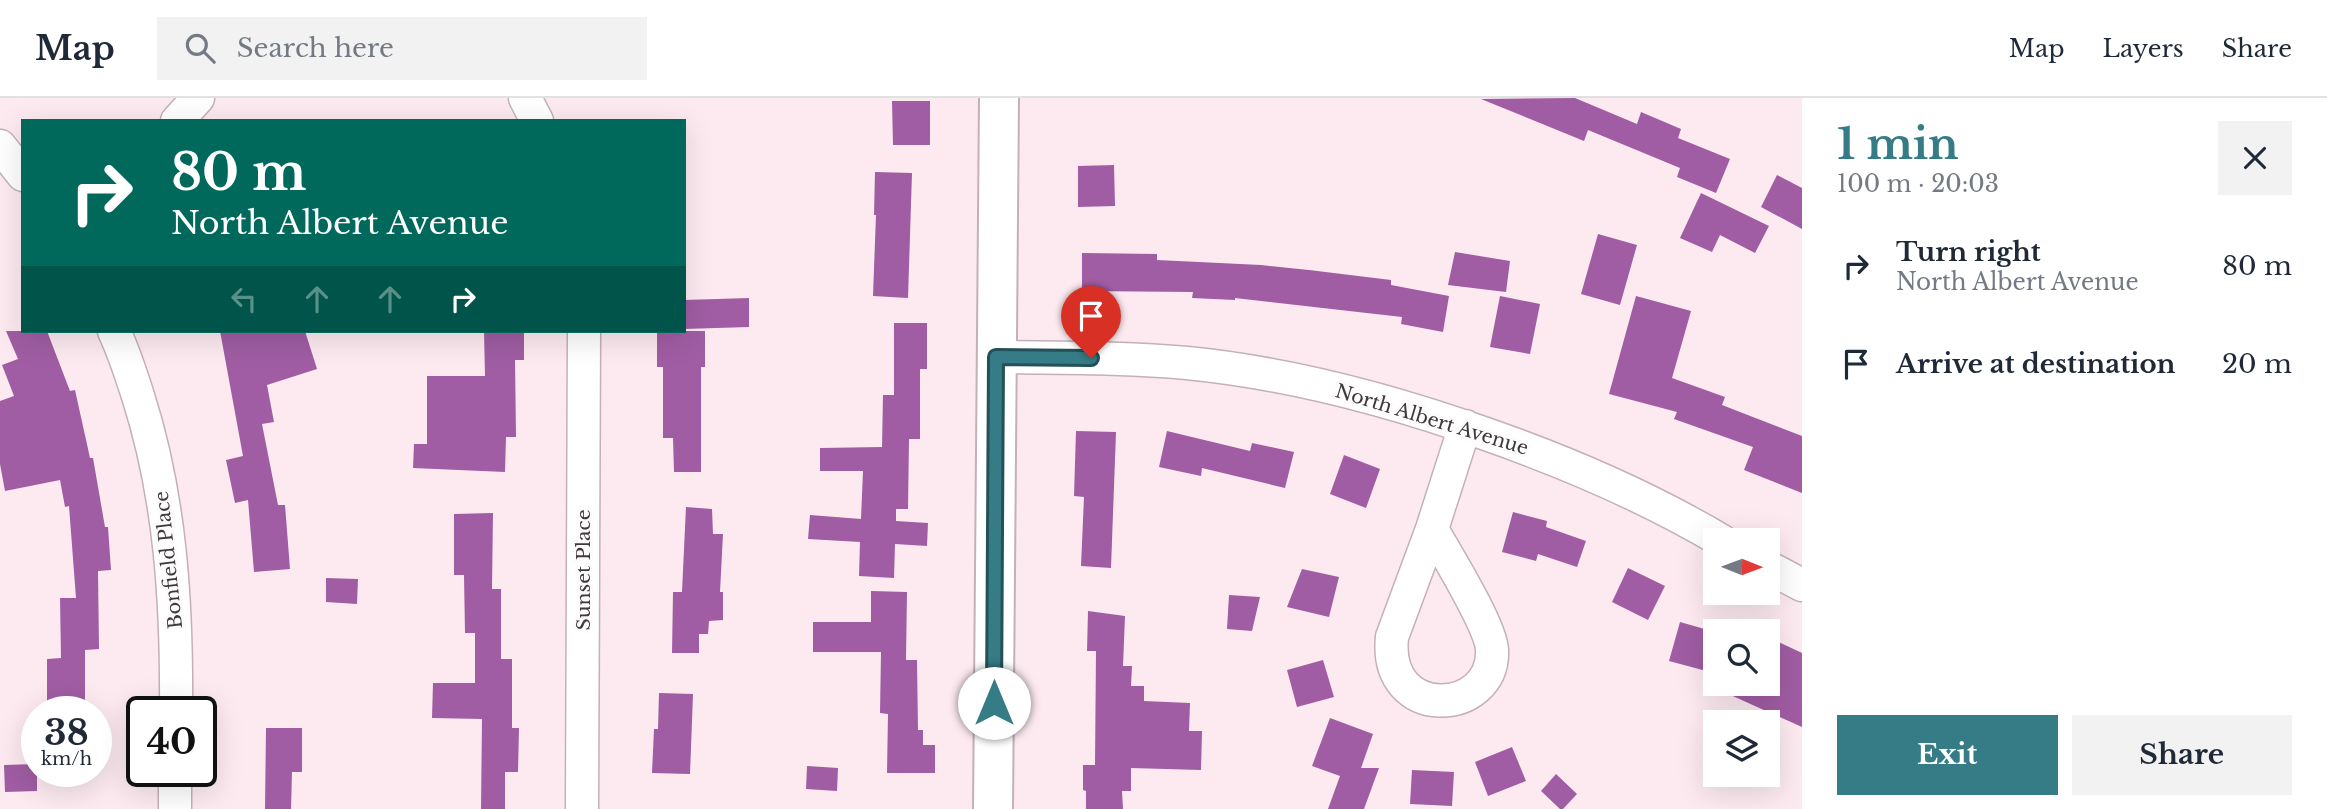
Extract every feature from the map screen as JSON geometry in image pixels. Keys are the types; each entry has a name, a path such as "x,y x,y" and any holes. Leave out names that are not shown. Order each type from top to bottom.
{"street":[{"path":"179,119 198,98"},
{"path":"524,98 536,119"},
{"path":"993,809 999,98"},
{"path":"0,146 21,172"},
{"name":"Bonfield Place","path":"115,333 149,429 167,514 175,598 176,696"},
{"name":"Sunset Place","path":"582,809 584,333"},
{"name":"North Albert Avenue","path":"996,357 1115,358 1188,363 1259,373 1346,391 1465,426 1554,458 1622,487 1703,530"},
{"path":"1432,529 1487,629 1492,650 1490,668 1480,684 1466,696 1440,702 1422,697 1406,687 1395,673 1390,655 1392,637 1432,529 1465,426"},
{"path":"1780,574 1802,586"},
{"path":"175,787 175,809"}],"building":[{"path":"1575,98 1637,124 1641,112 1681,129 1678,138 1730,159 1716,193 1677,177 1680,168 1588,130 1584,141 1481,99"},
{"path":"892,101 930,101 930,145 893,145"},
{"path":"1114,165 1115,206 1078,207 1078,166"},
{"path":"875,172 912,173 908,298 873,296"},
{"path":"1777,175 1802,188 1802,229 1761,207"},
{"path":"1701,193 1769,226 1755,253 1720,235 1712,252 1680,238"},
{"path":"1598,234 1637,245 1620,305 1581,294"},
{"path":"1455,252 1510,261 1506,292 1448,285"},
{"path":"1082,253 1157,254 1157,260 1261,265 1391,280 1391,285 1449,296 1443,332 1401,324 1402,317 1235,298 1192,298 1193,292 1082,291"},
{"path":"1500,296 1540,304 1530,354 1490,347"},
{"path":"1636,296 1691,311 1672,378 1725,397 1722,405 1802,436 1802,493 1744,470 1753,447 1674,419 1677,412 1609,394"},
{"path":"749,298 749,327 686,329 686,300"},
{"path":"894,323 927,323 927,369 920,369 920,439 909,439 908,509 896,509 896,521 928,523 927,546 895,544 894,578 859,576 860,542 808,539 810,515 861,519 863,471 820,471 820,448 882,447 883,395 894,395"},
{"path":"6,331 48,333 70,391 75,390 90,458 93,458 105,527 108,527 111,570 98,571 99,649 85,650 85,696 47,696 47,659 61,658 60,598 76,598 69,506 65,507 60,480 5,491 0,464 0,401 14,396 2,365 18,359"},
{"path":"705,331 705,367 701,367 701,472 674,472 673,438 663,438 663,367 657,367 657,333"},
{"path":"220,333 306,333 317,369 267,385 274,422 262,424 278,505 285,505 290,569 254,572 248,500 235,503 226,460 243,456"},
{"path":"484,333 524,333 524,360 515,360 516,437 506,437 505,472 413,468 414,444 427,444 427,376 485,376"},
{"path":"1076,431 1116,432 1111,568 1081,566 1084,497 1074,496"},
{"path":"1167,431 1250,451 1252,443 1294,452 1285,488 1202,468 1201,476 1159,467"},
{"path":"1344,455 1380,469 1366,508 1330,494"},
{"path":"686,507 712,509 713,534 723,534 720,592 723,592 723,620 709,621 708,634 699,634 699,653 672,653 673,592 682,592"},
{"path":"1513,512 1547,521 1546,527 1586,541 1577,567 1538,554 1536,561 1502,552"},
{"path":"493,513 492,589 501,589 501,659 512,659 512,728 519,728 518,772 505,772 505,809 481,809 482,719 432,718 433,683 475,683 475,633 465,633 464,575 454,575 454,514"},
{"path":"1628,568 1665,586 1648,620 1612,602"},
{"path":"1302,569 1339,577 1329,617 1287,607"},
{"path":"326,578 358,579 357,604 326,602"},
{"path":"871,591 907,592 906,660 917,660 918,730 923,730 923,745 935,745 935,773 887,773 888,714 880,713 881,652 813,652 813,622 871,622"},
{"path":"1229,595 1260,597 1252,631 1227,629"},
{"path":"1088,611 1125,616 1123,666 1132,666 1131,686 1144,686 1144,701 1190,703 1189,731 1202,731 1201,770 1131,768 1131,791 1122,791 1123,809 1086,809 1083,765 1095,765 1096,651 1087,651"},
{"path":"1680,622 1703,629 1703,670 1669,661"},
{"path":"1780,643 1802,653 1802,727 1780,717 1780,710 1764,710 1733,696 1780,696"},
{"path":"1323,660 1334,697 1297,707 1287,670"},
{"path":"659,693 693,694 690,774 652,773 654,729 658,729"},
{"path":"1330,718 1373,734 1361,768 1379,768 1364,809 1328,809 1340,776 1312,766"},
{"path":"266,728 302,728 302,772 292,772 291,809 265,809"},
{"path":"1512,747 1526,781 1488,796 1475,762"},
{"path":"21,764 21,787 37,787 37,791 5,792 4,765"},
{"path":"807,766 838,768 837,791 806,789"},
{"path":"1412,770 1454,772 1452,806 1410,804"},
{"path":"1556,774 1577,794 1563,809 1541,791"}],"route":[{"path":"994,703 996,357 1091,358"}]}
